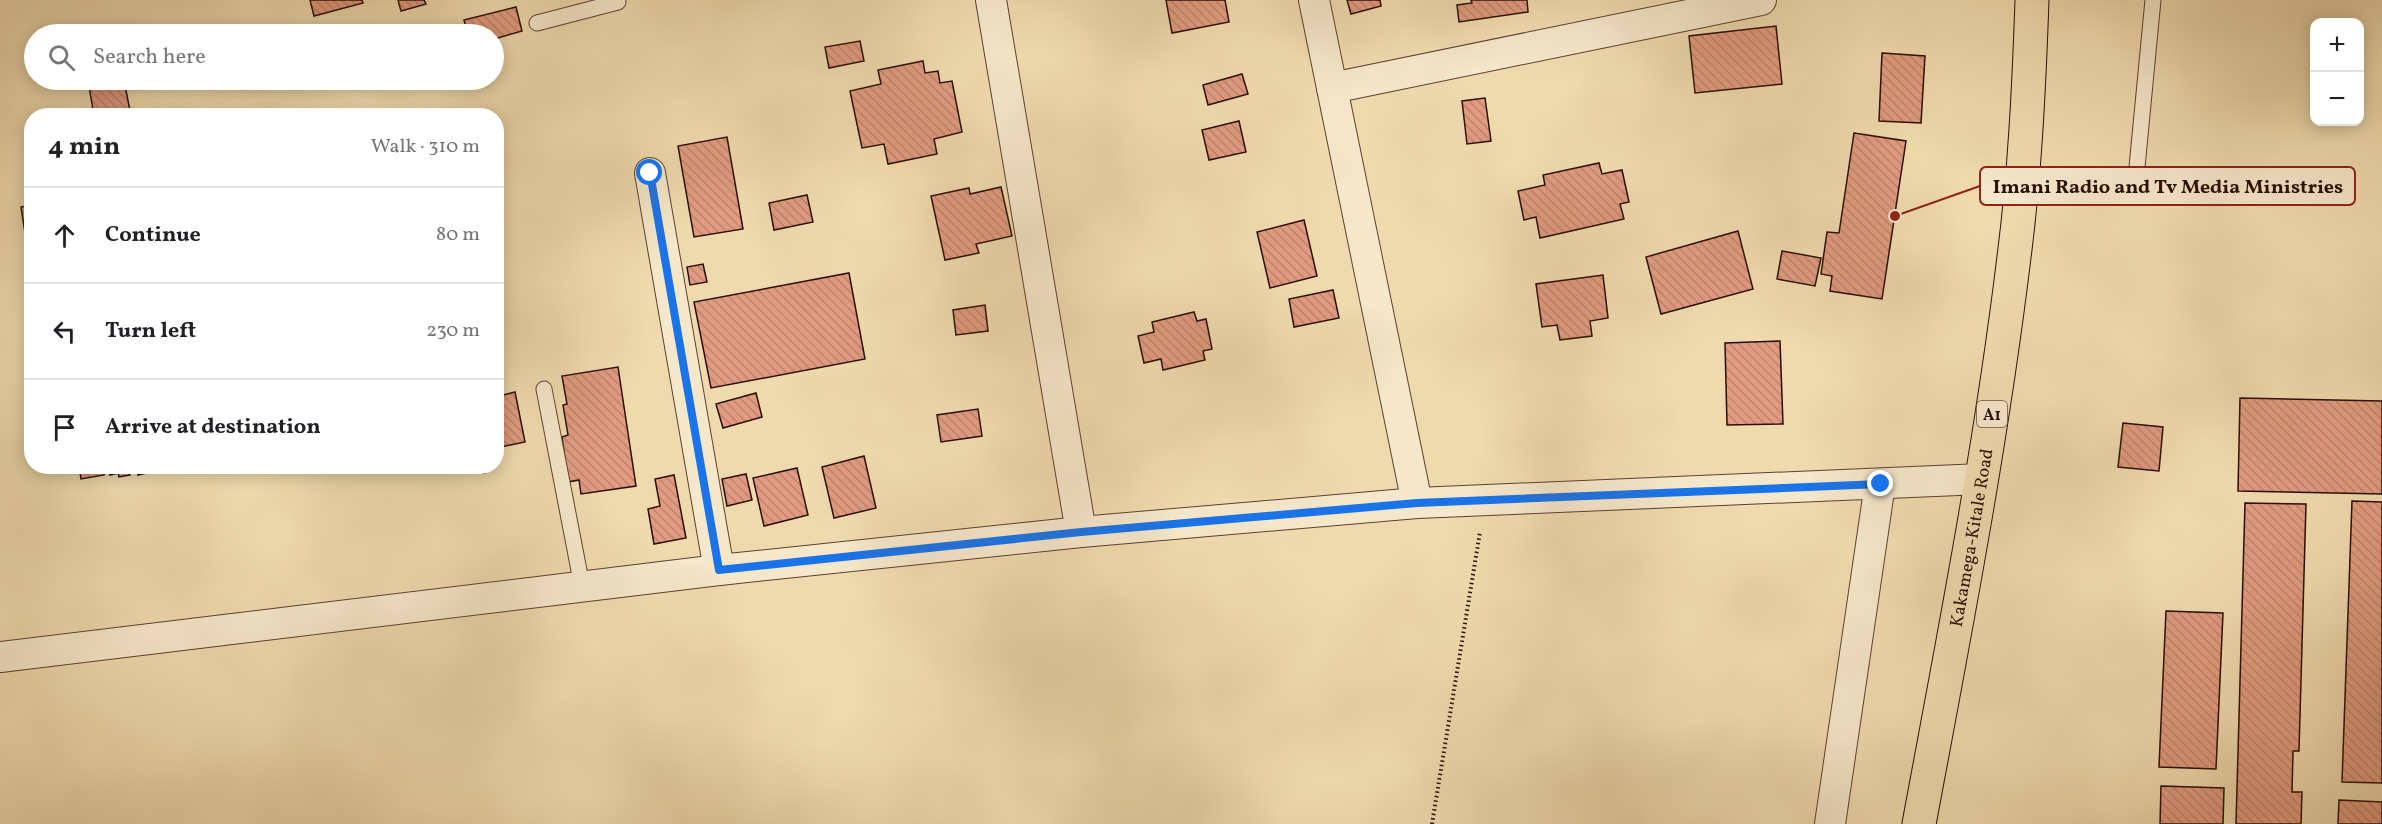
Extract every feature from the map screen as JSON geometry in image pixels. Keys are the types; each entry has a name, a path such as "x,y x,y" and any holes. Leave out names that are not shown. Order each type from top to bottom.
{"highway":[{"name":"Kakamega-Kitale Road","path":"1919,824 1982,479 2014,256 2029,85 2032,0"}],"street":[{"path":"991,0 1081,532"},
{"path":"1314,0 1417,503"},
{"path":"1332,88 1761,0"},
{"path":"650,173 719,570"},
{"path":"0,657 719,570 1081,532 1417,503 1982,479"},
{"path":"1830,824 1881,484"}],"lane":[{"path":"537,23 618,2 617,0"},
{"path":"2137,167 2153,0"},
{"path":"544,389 582,586"}],"path":[{"path":"1432,824 1486,500"}],"building":[{"path":"310,0 362,0 363,3 314,16"},
{"path":"398,0 424,0 426,4 401,11"},
{"path":"1166,0 1225,0 1229,22 1172,33"},
{"path":"1347,0 1380,0 1381,6 1351,14"},
{"path":"1471,0 1527,0 1528,12 1459,22 1457,5 1472,3"},
{"path":"516,7 522,31 504,36 504,24 465,24 464,20"},
{"path":"1776,26 1782,84 1695,93 1689,36"},
{"path":"860,41 864,61 829,68 825,47"},
{"path":"1882,53 1925,56 1921,123 1879,121"},
{"path":"923,61 925,73 938,71 940,83 952,81 962,132 934,139 937,154 888,164 884,144 862,148 850,91 881,84 878,70"},
{"path":"1242,74 1248,94 1208,105 1203,85"},
{"path":"90,90 126,90 129,108 93,108"},
{"path":"1485,98 1491,141 1467,144 1462,101"},
{"path":"1239,121 1246,152 1209,160 1202,130"},
{"path":"1854,133 1906,141 1882,299 1830,291 1832,276 1821,274 1827,232 1839,233"},
{"path":"727,137 743,229 694,237 678,146"},
{"path":"1599,163 1602,174 1622,170 1629,202 1620,204 1624,219 1540,238 1536,217 1524,220 1518,191 1545,185 1543,175"},
{"path":"1001,187 1012,236 976,244 979,253 945,260 931,196 969,188 970,194"},
{"path":"807,195 813,222 774,230 769,203"},
{"path":"24,206 24,226 21,207"},
{"path":"1304,220 1317,276 1270,288 1257,232"},
{"path":"1738,231 1753,289 1661,314 1646,257"},
{"path":"1782,251 1821,258 1815,286 1777,279"},
{"path":"703,264 707,282 690,285 687,267"},
{"path":"849,273 865,359 711,388 694,302"},
{"path":"1603,275 1608,318 1590,321 1592,336 1560,340 1557,325 1542,327 1536,284"},
{"path":"1333,290 1339,318 1294,327 1289,299"},
{"path":"985,305 988,331 956,335 953,310"},
{"path":"1194,312 1197,321 1206,319 1212,349 1203,351 1205,360 1163,370 1161,359 1144,363 1138,336 1154,332 1152,322"},
{"path":"1780,341 1783,424 1727,425 1725,343"},
{"path":"618,367 636,486 581,494 579,480 568,482 562,437 568,435 563,405 567,404 562,376"},
{"path":"515,392 525,442 504,446 504,395"},
{"path":"756,393 762,417 723,428 716,404"},
{"path":"2240,398 2382,401 2382,494 2238,491"},
{"path":"978,409 982,436 941,442 937,415"},
{"path":"2123,423 2163,427 2159,471 2118,467"},
{"path":"864,456 876,508 834,518 822,467"},
{"path":"797,468 808,515 764,526 753,478"},
{"path":"80,474 104,474 104,475 81,479"},
{"path":"118,474 130,475 119,477"},
{"path":"746,474 752,500 727,506 722,479"},
{"path":"674,475 686,538 654,544 648,509 660,506 655,479"},
{"path":"2352,501 2382,502 2382,783 2342,782"},
{"path":"2245,503 2306,504 2299,751 2293,751 2292,792 2302,792 2301,824 2236,824"},
{"path":"2166,611 2223,613 2216,769 2159,767"},
{"path":"2161,786 2224,788 2223,824 2160,824"},
{"path":"2339,800 2382,802 2382,824 2338,824"}],"place":[{"name":"Imani Radio and Tv Media Ministries","path":"1895,216"}],"route":[{"path":"650,173 719,570 1081,532 1417,503 1881,484"}]}
